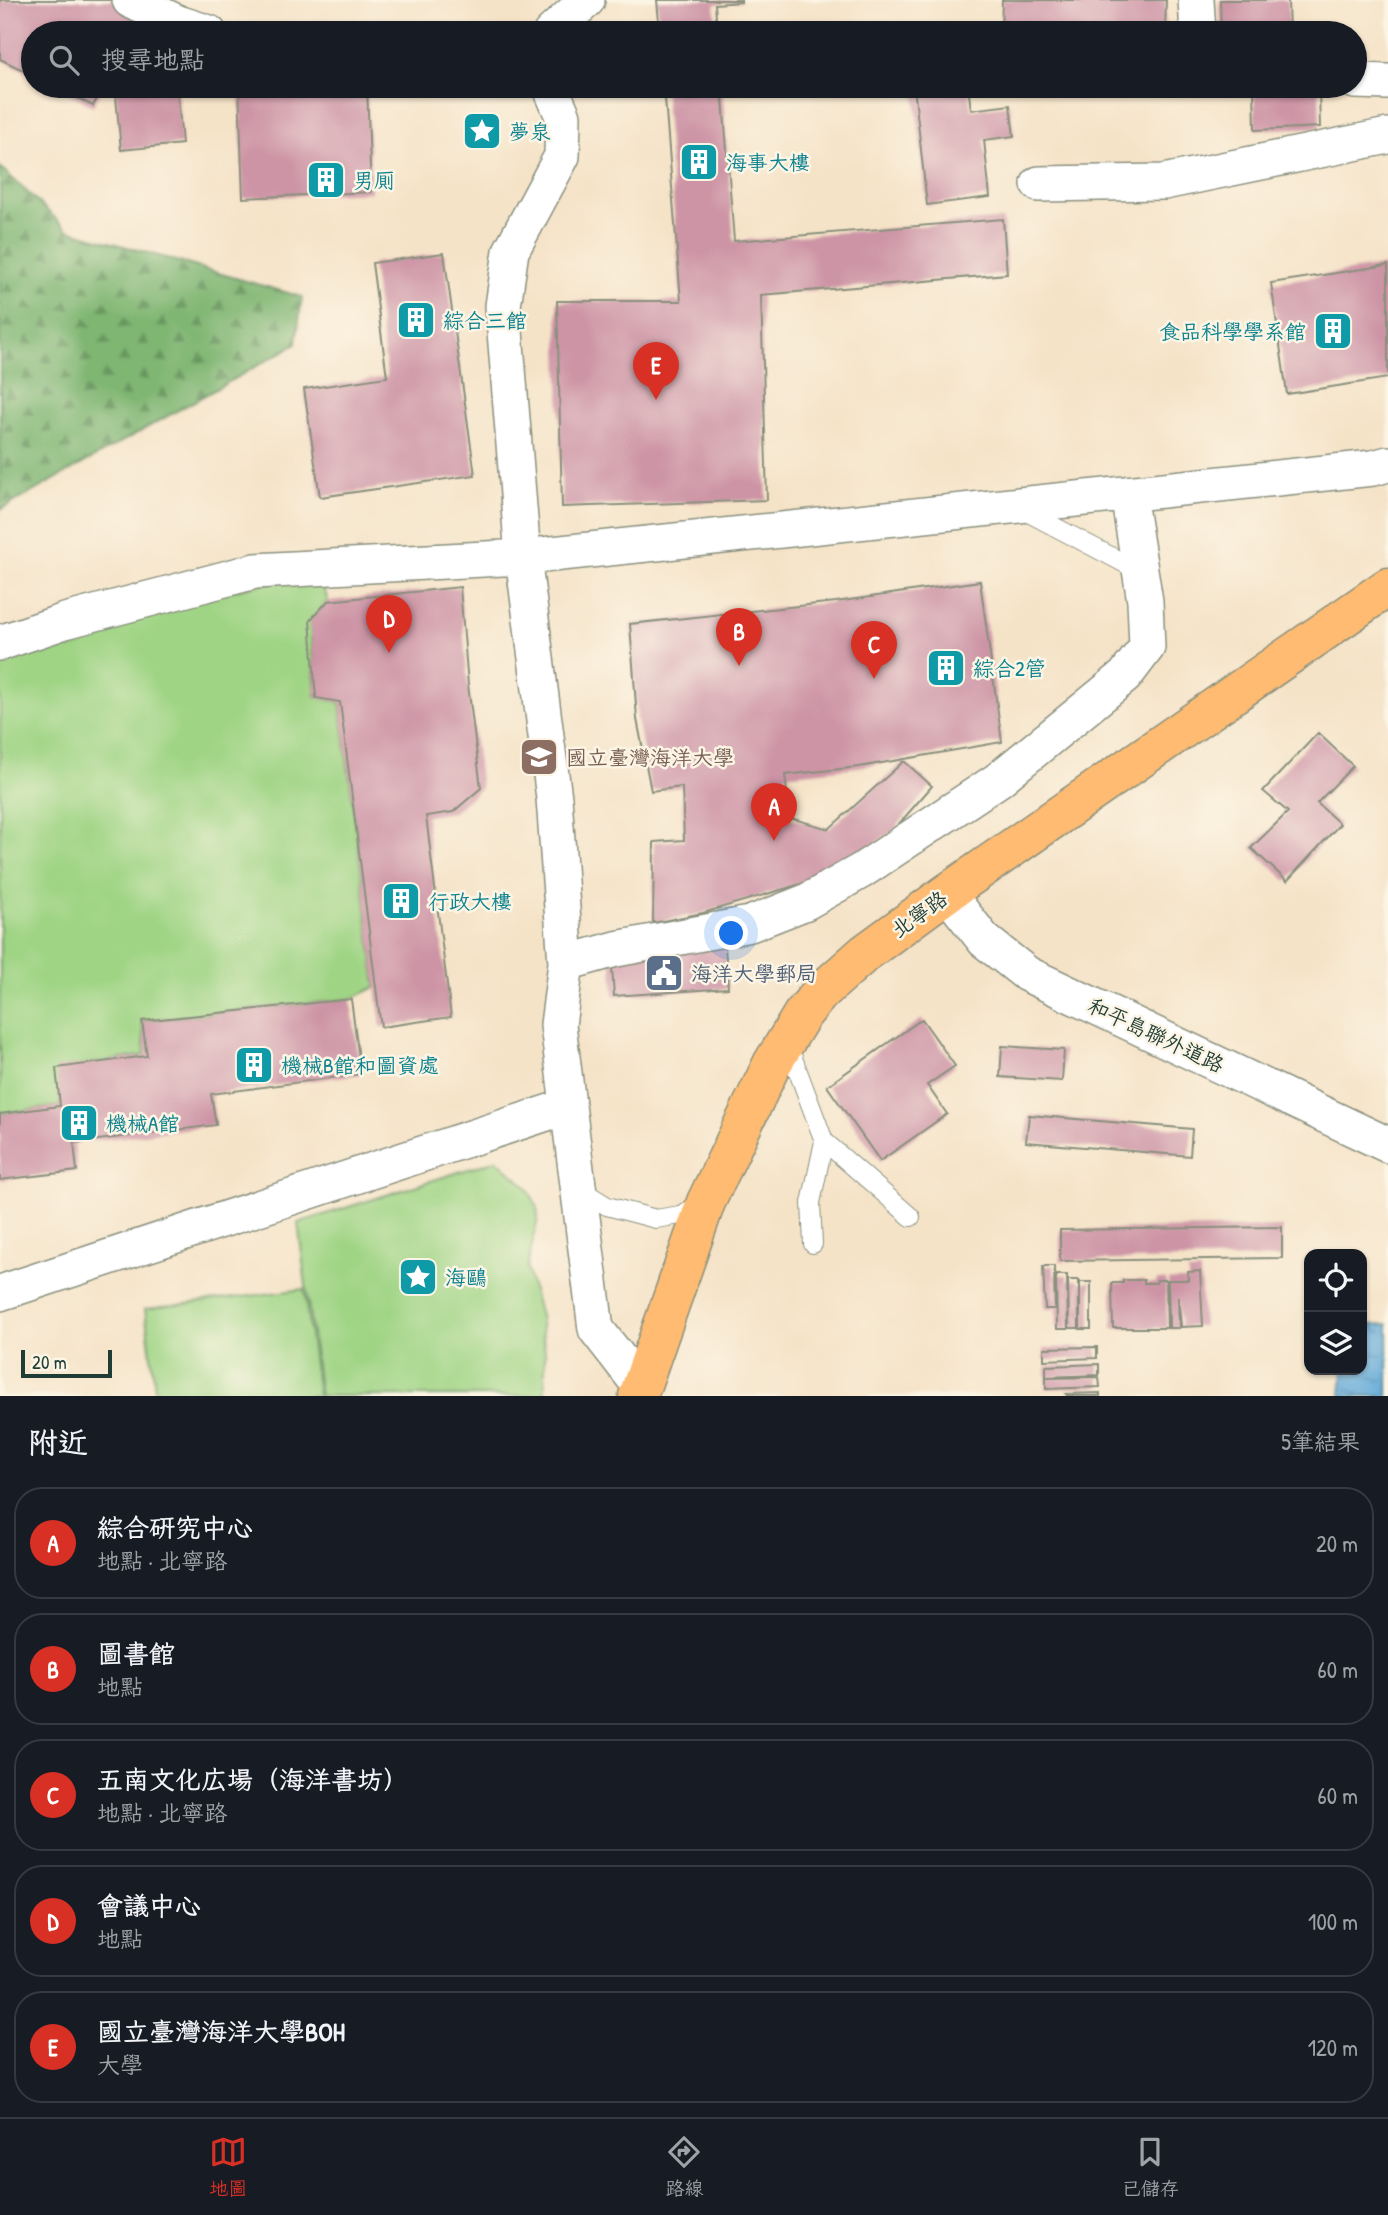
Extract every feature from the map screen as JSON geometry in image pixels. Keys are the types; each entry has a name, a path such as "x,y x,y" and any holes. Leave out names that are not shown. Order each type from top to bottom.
{"main road":[{"name":"北寧路","path":"640,1392 706,1202 786,1039 802,1015 840,974 947,893 1388,587"}],"street":[{"path":"130,0 174,21"},
{"path":"564,21 587,0"},
{"path":"1196,0 1197,21"},
{"path":"1367,81 1388,82"},
{"path":"555,98 563,116 562,156 511,251 503,306 523,558 554,798 566,963 558,1025 577,1180 596,1329 640,1392"},
{"path":"1039,184 1164,182 1388,136"},
{"path":"0,643 65,621 255,571 523,558 1373,468 1388,464"},
{"path":"566,963 616,949 750,924 806,902 861,871 998,780 1125,676 1147,647 1146,601 1128,494"},
{"name":"和平島聯外道路","path":"947,893 984,940 1027,974 1388,1145"},
{"path":"0,1293 568,1106"}],"lane":[{"path":"1016,506 1139,571"},
{"path":"786,1039 824,1141 911,1217"},
{"path":"813,1244 811,1203 824,1141"},
{"path":"577,1180 591,1196 607,1206 656,1219 680,1215 706,1202"}],"green space":[{"path":"0,167 68,230 302,297 296,344 0,510"},
{"path":"318,571 328,601 310,621 316,697 340,702 376,987 351,999 142,1021 145,1055 59,1069 60,1106 0,1114 0,643"},
{"path":"497,1160 527,1187 537,1206 538,1218 527,1268 540,1316 545,1353 545,1396 320,1396 298,1223"},
{"path":"304,1289 318,1396 156,1396 145,1309"}],"water":[{"path":"1388,1324 1388,1396 1341,1396 1343,1375 1367,1375 1367,1325"}],"building":[{"path":"0,0 111,0 152,21 21,21 21,69 0,59"},
{"path":"657,0 741,0 715,4 716,21 659,21"},
{"path":"1002,0 1166,0 1165,21 1001,21"},
{"path":"1220,0 1288,0 1289,21 1221,21"},
{"path":"77,98 97,98 93,106"},
{"path":"116,98 178,98 182,144 121,150"},
{"path":"239,98 367,98 371,192 243,198"},
{"path":"665,98 723,98 734,241 1003,219 1007,274 761,295 767,500 562,507 557,301 681,301"},
{"path":"915,98 970,98 971,110 1010,105 1014,136 984,140 990,197 927,205"},
{"path":"1254,98 1319,98 1320,127 1255,130"},
{"name":"綜合三館","path":"444,253 475,475 320,497 304,389 387,377 372,263"},
{"name":"食品科學學系館","path":"1388,265 1388,378 1287,394 1271,283"},
{"path":"980,581 1002,742 859,767 785,775 790,818 829,829 904,761 932,786 891,833 821,878 703,913 653,923 654,842 684,840 682,787 651,791 637,719 630,624 836,602"},
{"name":"行政大樓","path":"460,587 468,685 481,788 453,812 426,816 451,1017 381,1027 340,702 316,698 310,620 328,601"},
{"path":"1318,733 1353,766 1317,803 1340,824 1287,881 1251,848 1288,812 1263,791"},
{"path":"725,946 728,988 614,996 611,954"},
{"name":"機械B館和圖資處","path":"351,999 361,1074 211,1094 216,1125 74,1143 77,1171 0,1180 0,1114 60,1106 56,1068 147,1056 142,1021"},
{"path":"922,1019 955,1066 927,1085 947,1114 880,1161 827,1086"},
{"path":"1002,1046 1064,1050 1062,1081 1000,1077"},
{"path":"1029,1115 1192,1129 1190,1156 1026,1142"},
{"path":"1282,1227 1282,1258 1060,1261 1060,1230"},
{"path":"1043,1266 1054,1266 1055,1309 1045,1309"},
{"path":"1200,1271 1203,1326 1181,1327 1178,1297 1179,1328 1169,1328 1168,1280 1188,1280 1188,1272"},
{"path":"1056,1275 1067,1275 1068,1329 1057,1329"},
{"path":"1068,1280 1079,1280 1079,1328 1069,1328"},
{"path":"1123,1280 1156,1283 1157,1280 1166,1280 1167,1328 1113,1328 1112,1283 1123,1283"},
{"path":"1080,1282 1091,1282 1091,1329 1080,1329"},
{"path":"1097,1347 1097,1358 1044,1360 1044,1348"},
{"path":"1099,1364 1099,1375 1046,1377 1046,1366"},
{"path":"1099,1377 1100,1387 1046,1389 1046,1378"},
{"path":"1100,1393 1100,1396 1066,1394"}],"place":[{"name":"夢泉","path":"482,131"},
{"name":"海事大樓","path":"699,162"},
{"name":"男厠","path":"326,180"},
{"name":"綜合三館","path":"416,320"},
{"name":"食品科學學系館","path":"1333,331"},
{"name":"國立臺灣海洋大學BOH","path":"656,400"},
{"name":"會議中心","path":"389,653"},
{"name":"圖書館","path":"739,666"},
{"name":"綜合2管","path":"946,668"},
{"name":"五南文化広場（海洋書坊）","path":"874,679"},
{"name":"國立臺灣海洋大學","path":"539,757"},
{"name":"綜合研究中心","path":"774,841"},
{"name":"行政大樓","path":"401,901"},
{"name":"海洋大學郵局","path":"664,973"},
{"name":"機械B館和圖資處","path":"254,1065"},
{"name":"機械A館","path":"79,1123"},
{"name":"海鷗","path":"418,1277"}]}
